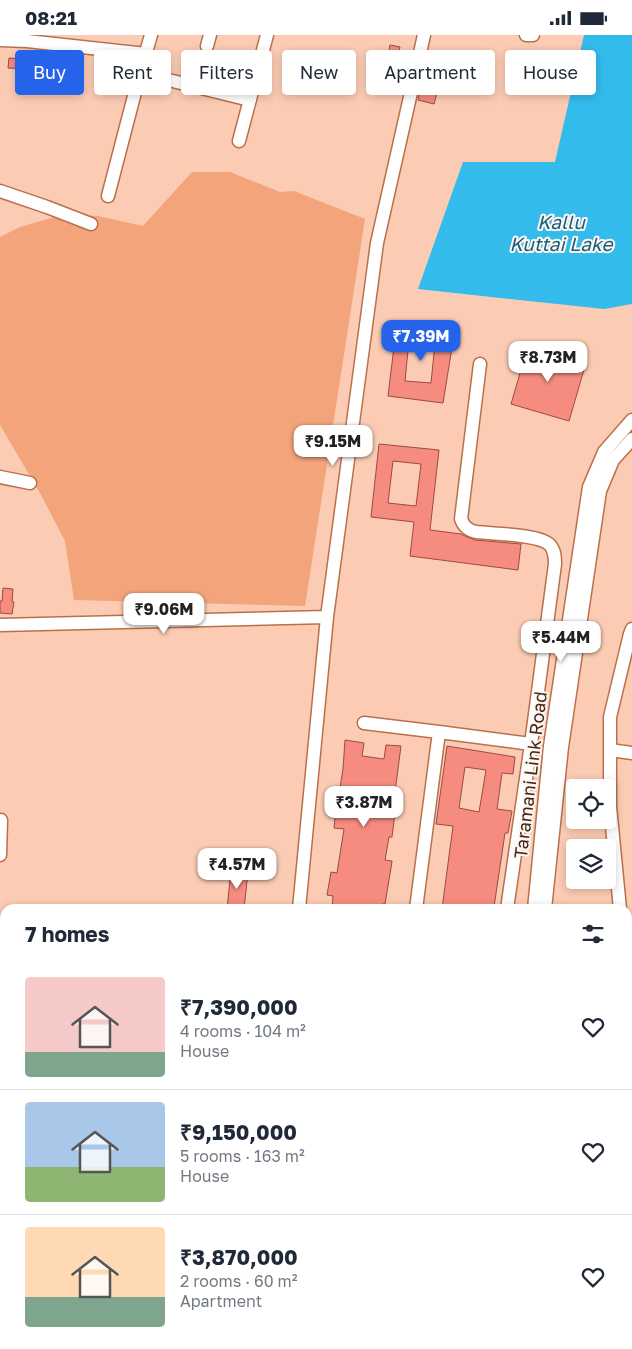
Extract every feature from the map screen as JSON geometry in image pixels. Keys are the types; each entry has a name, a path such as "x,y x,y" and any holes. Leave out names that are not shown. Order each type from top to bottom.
{"street":[{"path":"147,50 151,35"},
{"path":"239,141 267,35"},
{"path":"299,904 327,617 378,243 424,35"},
{"path":"526,35 533,35"},
{"path":"0,40 109,50"},
{"path":"171,80 250,99"},
{"path":"108,197 134,95"},
{"path":"0,191 92,224"},
{"path":"480,364 461,519 463,525 476,532 532,537 544,541 551,546 556,564 508,904"},
{"name":"Taramani Link Road","path":"534,904 550,746 589,487 604,452 632,421"},
{"name":"Taramani Link Road","path":"546,904 562,747 600,491 613,460 632,439"},
{"path":"0,477 30,483"},
{"path":"0,625 327,617"},
{"path":"620,904 610,806 610,717 632,629"},
{"path":"364,723 531,744"},
{"path":"417,904 439,732"},
{"path":"610,750 632,753"},
{"path":"0,820 2,820 0,855"}],"shaded area":[{"path":"192,172 230,172 280,192 294,191 365,219 305,606 74,600 65,541 40,493 0,425 0,237 20,227 65,214 98,216 143,226"}],"water":[{"name":"Kallu Kuttai Lake","path":"584,35 632,35 632,304 604,309 418,289 463,162 555,162 570,95 596,95 596,50 581,50"}],"building":[{"path":"390,45 400,47 399,50 389,50"},
{"path":"9,58 15,59 15,68 8,68"},
{"path":"419,95 436,95 434,104 418,100"},
{"path":"397,322 455,329 443,403 388,396","holes":["409,340 435,343 431,383 405,381"]},
{"path":"528,346 586,363 569,421 511,404"},
{"path":"379,444 439,450 430,530 461,534 475,540 521,544 518,570 410,556 414,522 371,517","holes":["393,461 421,464 416,506 388,503"]},
{"path":"3,588 13,589 12,602 14,602 12,614 0,613"},
{"path":"345,740 364,743 362,756 384,759 386,745 401,746 395,792 390,812 395,813 392,837 389,837 385,860 392,861 385,904 332,904 333,896 327,895 331,872 337,873 344,829 334,828 338,788 340,788"},
{"path":"447,746 515,757 513,774 502,773 497,809 512,811 508,833 505,833 494,904 443,904 453,826 436,824","holes":["465,767 486,770 479,812 459,808"]},
{"path":"231,870 248,872 245,904 228,904"}]}
